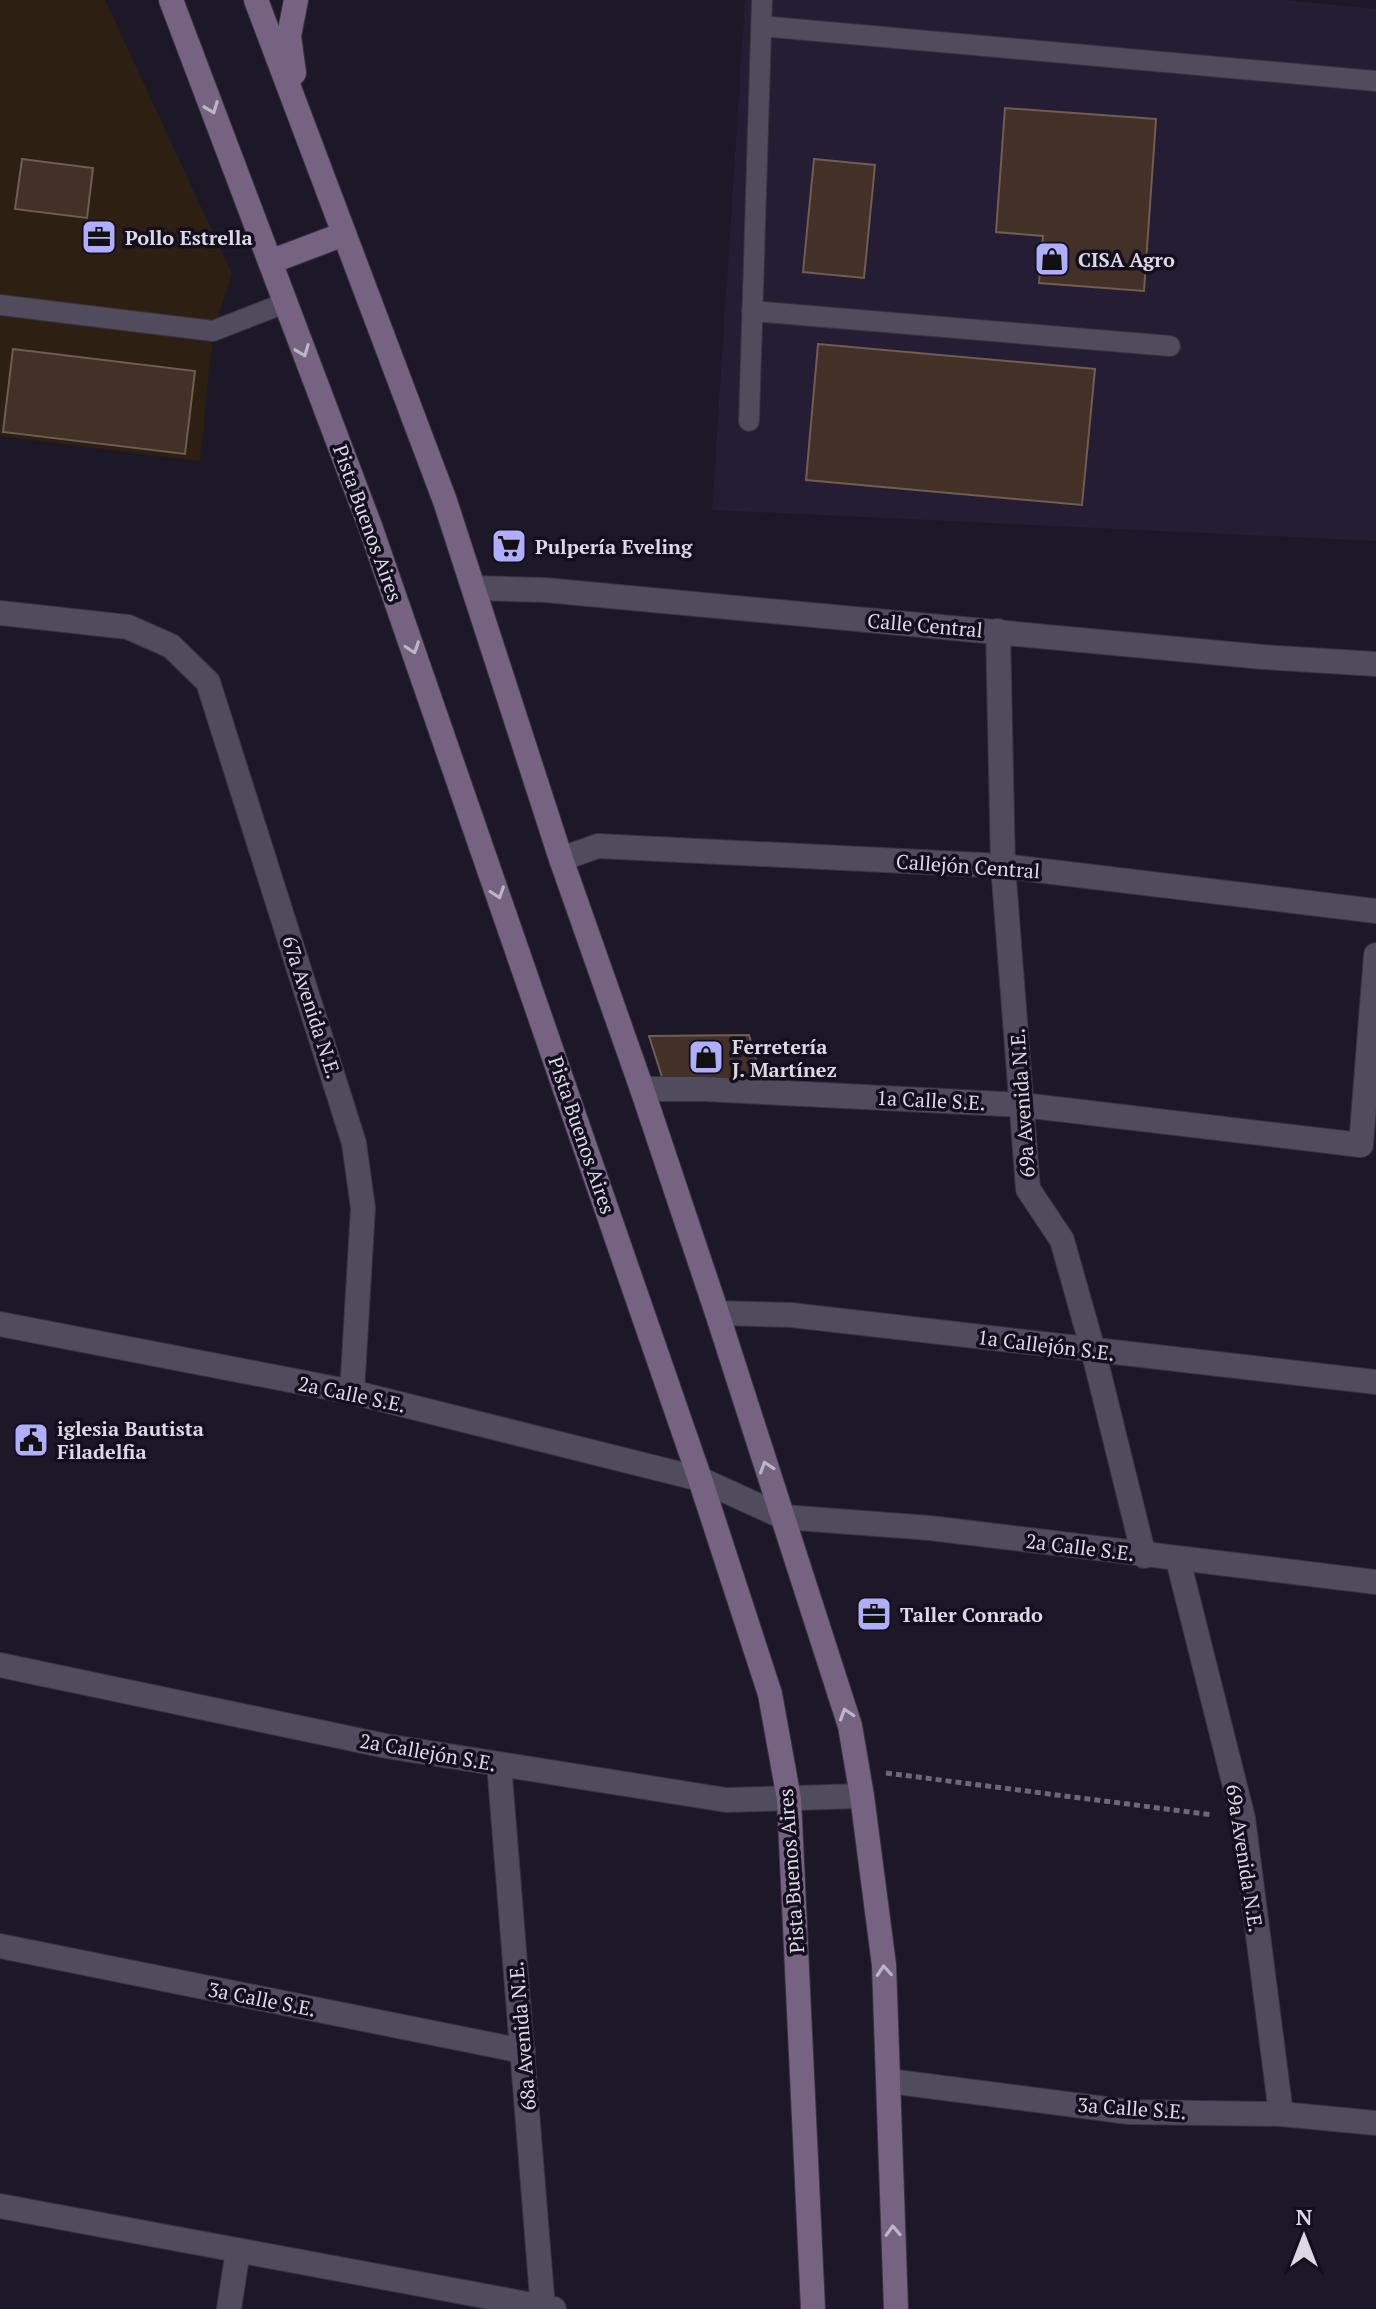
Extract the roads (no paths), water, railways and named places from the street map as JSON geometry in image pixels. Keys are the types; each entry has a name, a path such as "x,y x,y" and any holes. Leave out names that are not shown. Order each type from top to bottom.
{"main road":[{"path":"160,0 185,35"},
{"name":"Pista Buenos Aires","path":"171,0 370,526 700,1479 770,1694 789,1799 813,2309"},
{"path":"256,0 445,501 561,859 717,1313 850,1726 884,1965 896,2309"},
{"path":"296,0 289,36 300,119"},
{"path":"270,262 344,234"}],"street":[{"name":"Calle Central","path":"474,588 545,590 1263,657 1376,664"},
{"name":"67a Avenida N.E.","path":"0,613 128,627 171,646 208,682 354,1143 363,1208 352,1392"},
{"name":"69a Avenida N.E.","path":"998,631 1003,866 1028,1189 1062,1240 1144,1556"},
{"name":"Callejón Central","path":"561,859 598,846 1003,866 1376,911"},
{"path":"1371,1075 1376,955"},
{"name":"1a Calle S.E.","path":"642,1089 705,1089 1023,1105 1361,1145 1371,1075"},
{"name":"1a Callejón S.E.","path":"717,1313 791,1315 1376,1382"},
{"name":"2a Calle S.E.","path":"0,1324 352,1392 700,1479 783,1517 930,1528 1376,1582"},
{"name":"69a Avenida N.E.","path":"1178,1560 1243,1818 1281,2114"},
{"name":"2a Callejón S.E.","path":"0,1665 386,1746 726,1800 862,1796"},
{"name":"68a Avenida N.E.","path":"499,1764 546,2308"},
{"name":"3a Calle S.E.","path":"0,1946 523,2051"},
{"name":"3a Calle S.E.","path":"889,2081 1129,2112 1281,2114 1376,2123"},
{"path":"0,2206 546,2308"},
{"path":"229,2309 238,2250"}],"lane":[{"path":"749,421 762,0"},
{"path":"761,26 1376,81"},
{"path":"0,305 213,331 285,303"},
{"path":"752,311 1170,346"}],"place":[{"name":"Pollo Estrella","path":"99,237"},
{"name":"CISA Agro","path":"1052,259"},
{"name":"Pulpería Eveling","path":"509,546"},
{"name":"Ferretería J. Martínez","path":"706,1057"},
{"name":"iglesia Bautista Filadelfia","path":"31,1440"},
{"name":"Taller Conrado","path":"874,1614"}]}
